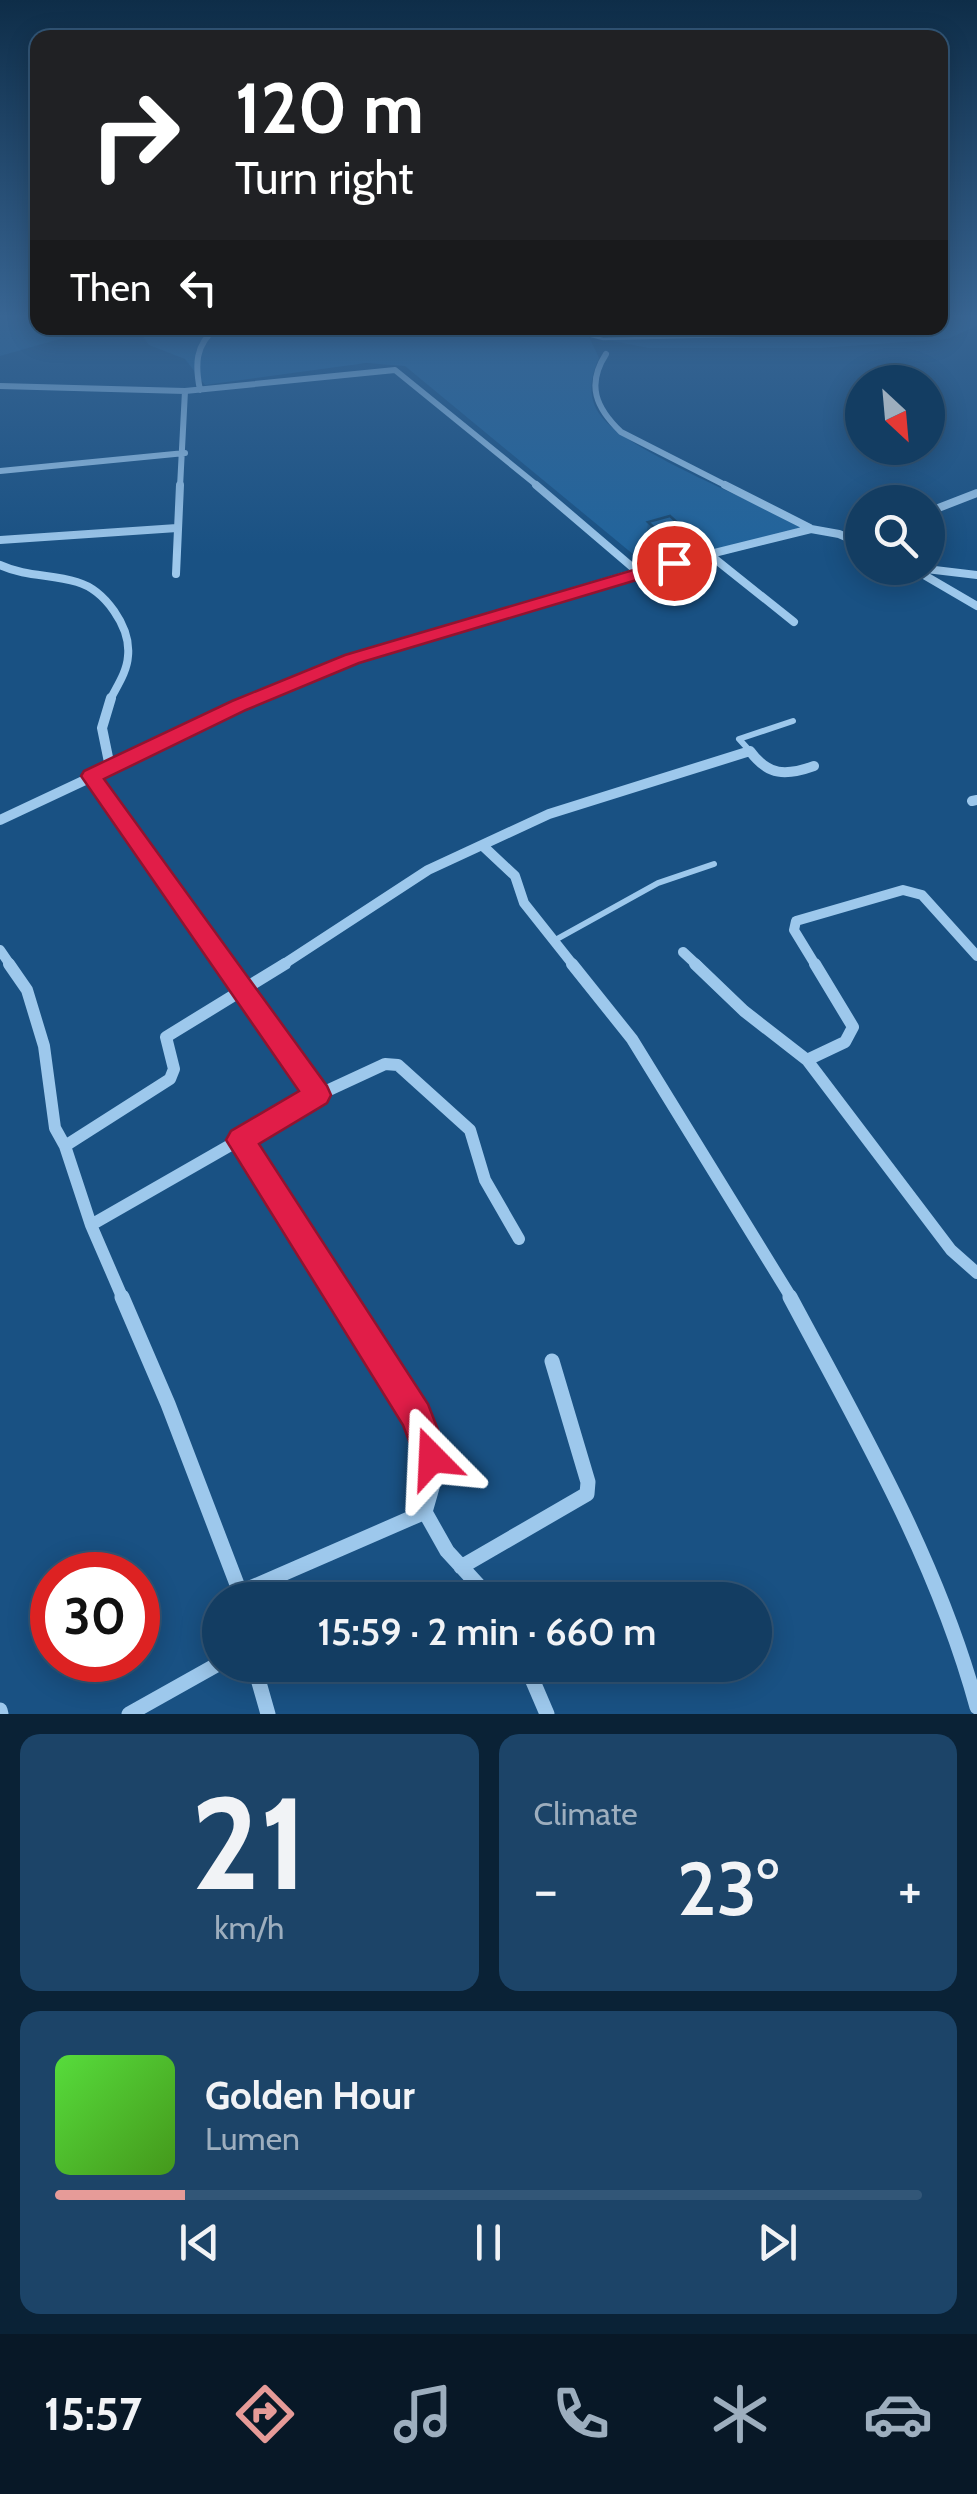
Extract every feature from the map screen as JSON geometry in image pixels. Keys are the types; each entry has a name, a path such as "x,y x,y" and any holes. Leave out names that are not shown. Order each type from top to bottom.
{"street":[{"path":"176,574 185,395"},
{"path":"427,395 638,572"},
{"path":"595,395 611,423 649,449 810,529 845,537"},
{"path":"0,471 185,454"},
{"path":"945,506 977,494"},
{"path":"0,540 176,528"},
{"path":"0,820 329,668 638,572 810,529"},
{"path":"710,555 794,622"},
{"path":"0,565 24,575 64,579 97,588 112,608 128,643 124,666 103,714 100,744 110,767"},
{"path":"945,571 977,575"},
{"path":"943,585 977,606"},
{"path":"65,1146 170,1080 174,1069 166,1037 244,992 428,870 549,814 750,751 771,774 780,777 814,766"},
{"path":"91,776 318,1095"},
{"path":"483,846 515,876 524,903 632,1039 776,1270 907,1516 962,1652 977,1708"},
{"path":"806,1060 845,1042 853,1027 794,930 796,921 913,891 922,895 977,956"},
{"path":"0,950 27,990 44,1046 54,1128 65,1146 90,1225 168,1404 237,1582"},
{"path":"683,952 732,1000 806,1060 951,1250 977,1273"},
{"path":"90,1225 318,1095 385,1064 398,1065 470,1130 485,1180 519,1239"},
{"path":"240,1140 416,1416 435,1477 424,1512 272,1582"},
{"path":"461,1567 587,1494 588,1482 552,1361"},
{"path":"424,1512 475,1582"},
{"path":"129,1714 202,1673"},
{"path":"259,1682 268,1714"},
{"path":"533,1682 547,1714"}],"lane":[{"path":"750,751 739,739 793,721"},
{"path":"556,939 658,883 714,864"}],"shaded area":[{"path":"440,395 592,395 601,416 637,444 804,527 651,569"}],"building":[{"path":"670,516 682,527 660,533 648,522"}],"route":[{"path":"432,1458 416,1416 240,1140 318,1095 290,1050 244,992 91,776 239,706 352,659 674,563"}]}
